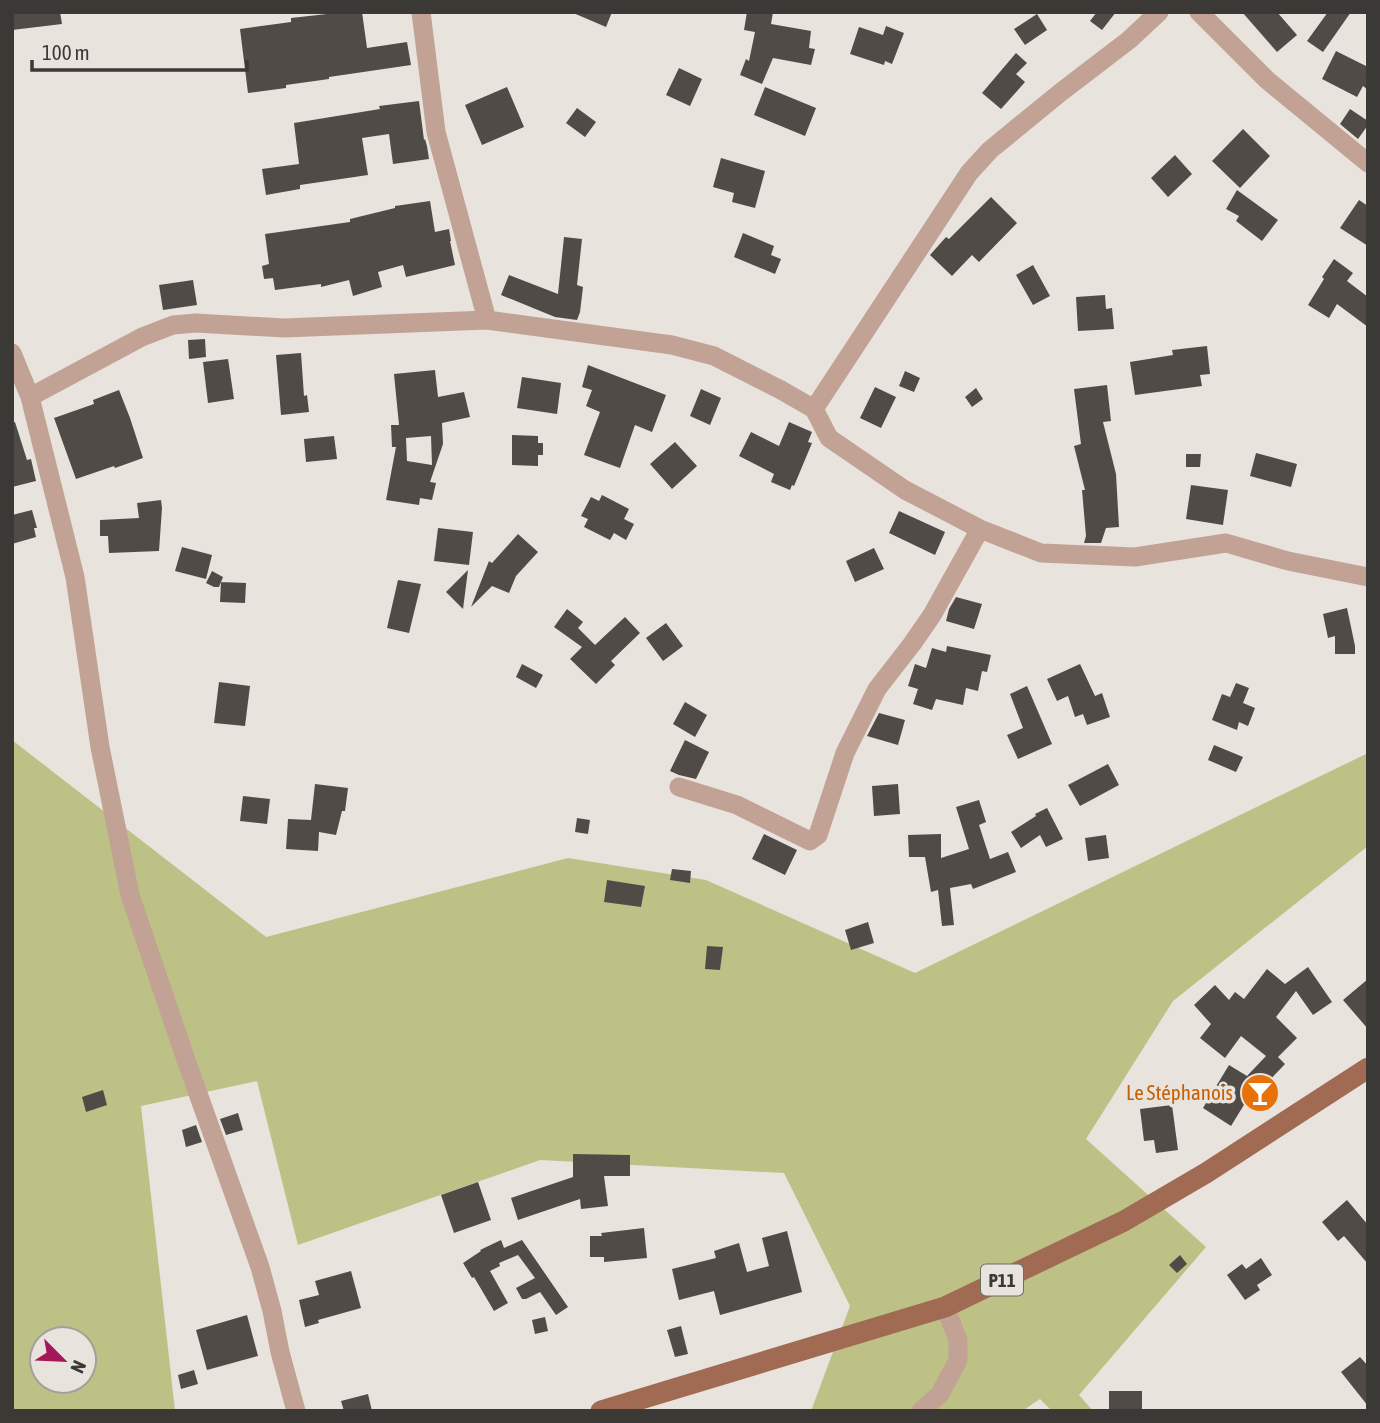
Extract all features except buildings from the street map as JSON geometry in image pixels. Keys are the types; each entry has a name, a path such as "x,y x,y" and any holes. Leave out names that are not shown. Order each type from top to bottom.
{"main road":[{"name":"P11","path":"601,1411 945,1307 1124,1221 1368,1068"}],"street":[{"path":"421,12 436,132 487,320"},
{"path":"814,409 969,173 990,150 1129,40 1159,12"},
{"path":"1199,12 1266,80 1368,163"},
{"path":"30,397 142,337 173,325 196,323 284,328 487,320 672,345 714,355 814,409 829,438 905,490 980,529 1041,553 1135,557 1226,543 1288,561 1368,577"},
{"path":"12,354 30,397 75,577 100,747 130,894 260,1267 296,1411"},
{"path":"679,787 737,805 810,841 818,835 845,753 877,689 932,615 980,529"},
{"path":"922,1411 940,1394 958,1360 958,1340 945,1307"}],"green space":[{"path":"12,740 266,937 568,858 706,880 915,973 1368,753 1368,846 1173,1001 1086,1139 1206,1247 1079,1395 1093,1411 1052,1411 1040,1399 1022,1411 811,1411 850,1306 784,1173 540,1160 298,1245 257,1081 141,1106 175,1411 12,1411"}],"place":[{"name":"Le Stéphanois","path":"1260,1093"}]}
